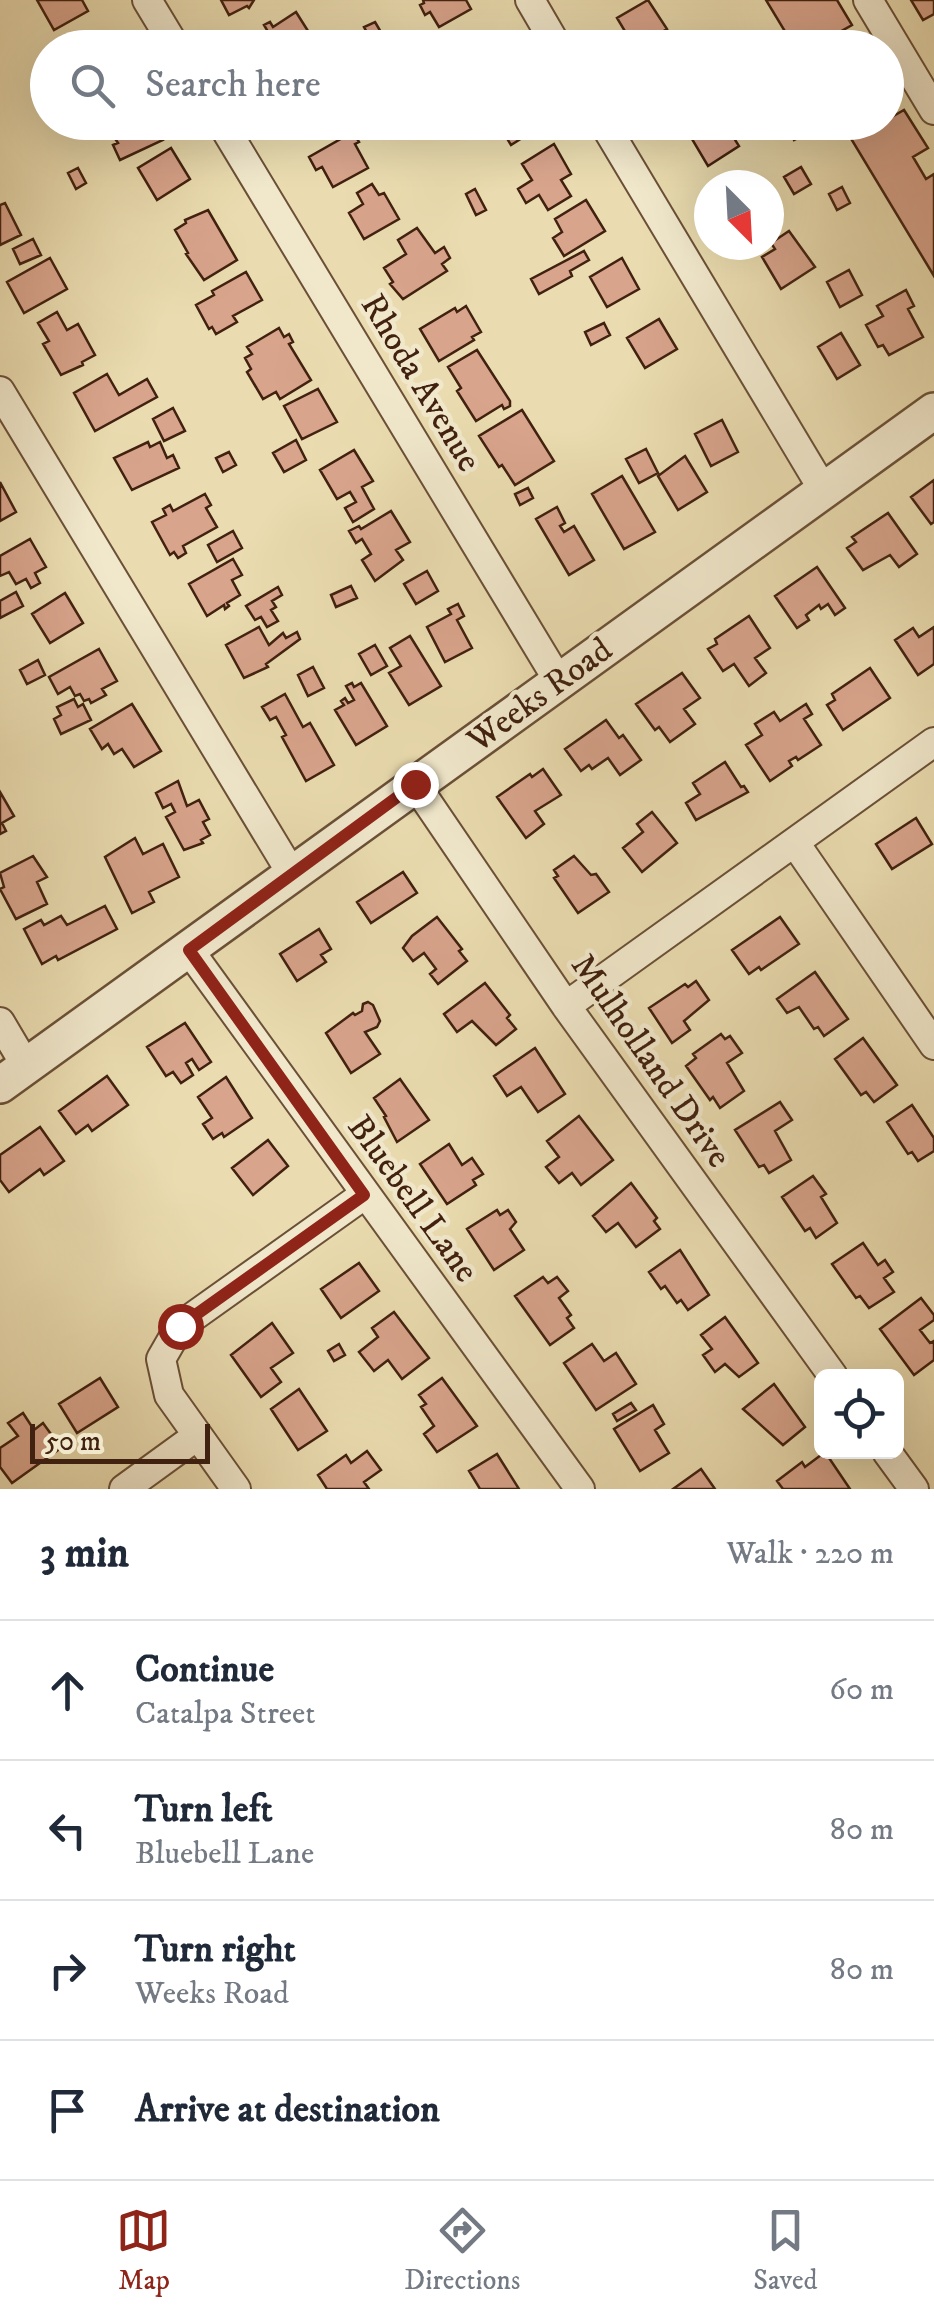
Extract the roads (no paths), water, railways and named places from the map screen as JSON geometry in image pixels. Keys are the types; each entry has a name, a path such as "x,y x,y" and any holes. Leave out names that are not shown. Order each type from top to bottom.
{"street":[{"path":"147,0 165,30"},
{"path":"530,0 548,30"},
{"path":"868,0 886,30"},
{"path":"904,60 934,110"},
{"name":"Rhoda Avenue","path":"232,140 558,680"},
{"path":"615,140 824,491"},
{"path":"0,391 292,874"},
{"name":"Weeks Road","path":"13,1075 934,411"},
{"path":"566,1006 934,742"},
{"name":"Mulholland Drive","path":"415,784 566,1006 827,1369"},
{"path":"794,843 934,1044"},
{"name":"Bluebell Lane","path":"189,950 580,1489"},
{"path":"0,1022 13,1075"},
{"path":"236,1489 169,1395 161,1359 180,1326 364,1195"},
{"path":"124,1489 198,1436"},
{"path":"891,1459 914,1489"}]}
